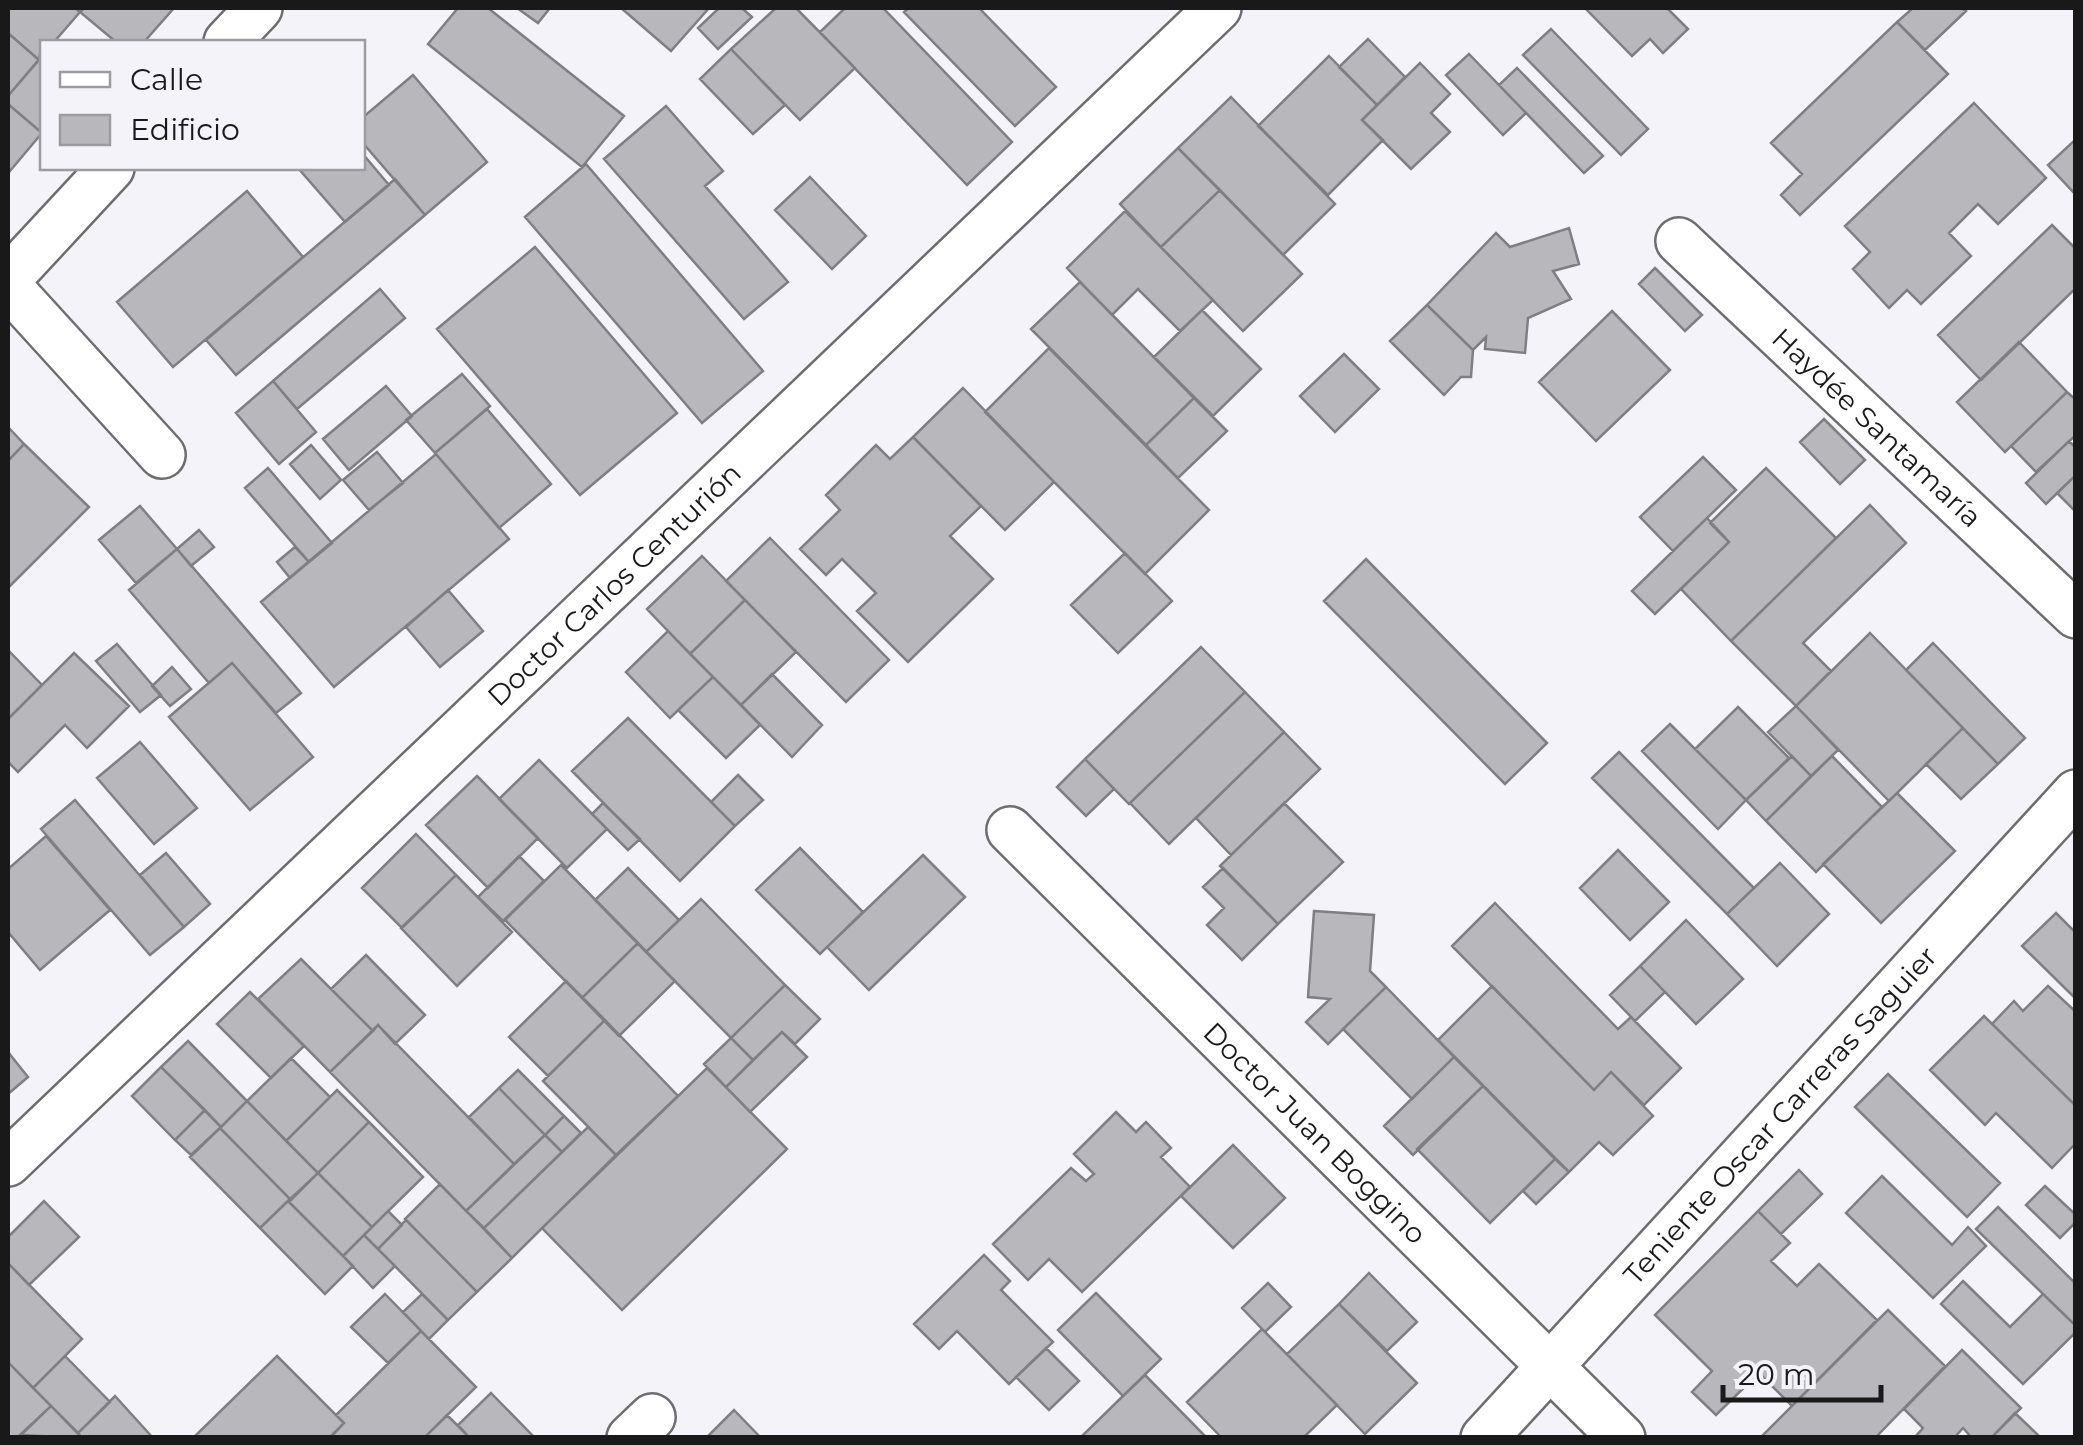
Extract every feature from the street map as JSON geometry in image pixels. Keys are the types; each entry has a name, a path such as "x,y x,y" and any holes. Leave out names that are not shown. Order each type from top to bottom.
{"street":[{"path":"229,40 259,8"},
{"name":"Doctor Carlos Centurión","path":"8,1162 1218,8"},
{"path":"109,170 8,282 162,455"},
{"name":"Haydée Santamaría","path":"1679,241 2076,615"},
{"name":"Teniente Oscar Carreras Saguier","path":"1484,1438 2076,793"},
{"name":"Doctor Juan Boggino","path":"1010,830 1622,1438"}],"building":[{"path":"8,8 75,8 80,12 56,40 40,40 39,60 8,33"},
{"path":"84,8 174,8 146,40 114,40 80,12"},
{"path":"458,8 488,8 624,116 582,167 428,44"},
{"path":"517,8 550,8 538,23"},
{"path":"621,8 709,8 671,51"},
{"path":"719,8 742,8 752,17 718,49 698,28"},
{"path":"776,8 796,8 855,68 800,120 731,49"},
{"path":"845,8 883,8 1012,142 967,185 820,32"},
{"path":"909,8 979,8 1056,87 1015,126 904,12"},
{"path":"1585,8 1667,8 1688,29 1663,53 1650,39 1632,56"},
{"path":"1913,8 1966,11 1925,50 1897,22"},
{"path":"1897,22 1948,74 1800,215 1781,195 1802,174 1771,143"},
{"path":"1551,29 1648,129 1621,155 1523,55"},
{"path":"8,33 39,60 8,96"},
{"path":"1368,39 1405,77 1377,105 1339,67"},
{"path":"731,49 785,105 753,134 700,79"},
{"path":"1469,54 1526,113 1503,135 1446,75"},
{"path":"1329,56 1377,105 1362,120 1383,140 1328,195 1258,126"},
{"path":"40,58 40,131 8,104 8,96"},
{"path":"1420,63 1450,94 1431,113 1450,132 1411,169 1362,120"},
{"path":"1517,68 1603,156 1584,173 1499,85"},
{"path":"413,75 487,162 425,215 365,145 365,115"},
{"path":"1231,97 1335,204 1283,255 1178,148"},
{"path":"1974,103 2046,178 1998,224 1978,204 1949,233 1971,256 1921,304 1907,290 1889,308 1853,269 1870,252 1845,226"},
{"path":"8,104 40,135 10,171"},
{"path":"666,106 723,171 705,186 788,282 744,319 604,159"},
{"path":"2076,139 2076,195 2048,165"},
{"path":"1178,148 1220,190 1161,247 1120,204"},
{"path":"365,157 389,185 345,222 300,170 365,170"},
{"path":"586,164 763,371 702,423 525,217"},
{"path":"810,177 866,236 832,269 775,210"},
{"path":"395,179 425,215 236,375 206,340"},
{"path":"1220,190 1302,274 1243,331 1161,247"},
{"path":"247,191 303,257 173,367 117,302"},
{"path":"1125,211 1213,300 1180,331 1138,289 1112,315 1067,268"},
{"path":"2052,225 2076,249 2076,288 1981,380 1938,335"},
{"path":"1569,228 1579,264 1553,271 1571,299 1528,318 1525,353 1485,349 1486,337 1473,350 1427,305 1496,233 1510,247"},
{"path":"535,247 677,413 580,495 437,329"},
{"path":"1655,268 1702,315 1685,331 1639,284"},
{"path":"1080,282 1194,398 1146,445 1031,329"},
{"path":"380,289 405,318 297,409 273,381"},
{"path":"1427,305 1473,350 1471,377 1461,377 1444,395 1390,341"},
{"path":"1202,310 1261,369 1213,416 1154,357"},
{"path":"1612,311 1670,370 1596,441 1539,382"},
{"path":"2019,342 2067,392 2005,452 1957,402"},
{"path":"1049,348 1209,510 1145,574 985,412"},
{"path":"1344,354 1379,389 1335,432 1300,396"},
{"path":"462,374 490,406 435,453 406,420"},
{"path":"273,381 316,432 279,464 236,413"},
{"path":"386,386 412,416 349,470 323,439"},
{"path":"963,388 1054,482 1005,530 913,437"},
{"path":"2067,392 2076,400 2076,435 2036,472 2011,446"},
{"path":"1194,398 1227,431 1178,478 1146,445"},
{"path":"487,409 551,484 499,528 435,453"},
{"path":"1824,419 1865,460 1840,484 1800,442"},
{"path":"8,427 24,444 8,461"},
{"path":"913,437 981,506 950,536 993,579 908,662 857,611 876,593 842,559 826,575 800,549 840,510 826,495 876,445 890,459"},
{"path":"2069,441 2076,448 2076,475 2046,504 2026,483"},
{"path":"24,444 89,507 8,588 8,461"},
{"path":"311,445 341,480 320,499 290,464"},
{"path":"377,452 403,483 369,510 343,480"},
{"path":"436,454 509,539 334,687 261,602"},
{"path":"1703,457 1736,490 1673,551 1640,517"},
{"path":"268,468 332,543 309,562 245,488"},
{"path":"1766,468 1836,538 1731,641 1681,589 1729,542 1710,523"},
{"path":"2076,475 2076,512 2057,493"},
{"path":"1870,505 1906,543 1803,643 1831,671 1796,706 1731,641"},
{"path":"140,506 177,549 136,583 99,540"},
{"path":"1707,518 1729,542 1655,614 1632,591"},
{"path":"199,530 214,547 191,566 177,549"},
{"path":"770,538 889,660 846,702 726,581"},
{"path":"295,547 309,562 290,578 277,562"},
{"path":"177,549 301,693 276,713 232,663 209,683 129,590"},
{"path":"1125,553 1172,601 1118,653 1071,605"},
{"path":"702,556 745,600 690,654 647,609"},
{"path":"1366,559 1547,743 1505,784 1324,601"},
{"path":"448,590 483,631 440,667 406,627"},
{"path":"745,600 796,652 741,705 690,654"},
{"path":"668,631 713,677 670,718 626,672"},
{"path":"1870,633 1963,728 1889,801 1796,706"},
{"path":"1933,643 2025,738 1998,764 1906,670"},
{"path":"117,644 161,695 140,712 96,661"},
{"path":"1201,647 1245,692 1129,804 1085,759"},
{"path":"8,650 42,685 8,719"},
{"path":"74,653 129,706 87,748 65,725 18,772 8,762 8,719"},
{"path":"232,663 313,757 250,810 169,717"},
{"path":"172,667 191,689 170,706 152,686"},
{"path":"772,674 822,725 792,757 741,705"},
{"path":"713,677 760,725 726,758 678,710"},
{"path":"1245,692 1284,732 1169,844 1130,803"},
{"path":"1796,706 1838,750 1811,776 1768,732"},
{"path":"1738,707 1789,758 1746,800 1695,749"},
{"path":"628,718 735,826 680,881 572,771"},
{"path":"1670,724 1746,800 1718,829 1642,751"},
{"path":"1963,728 1998,764 1961,799 1926,764"},
{"path":"1284,732 1320,769 1231,855 1196,818"},
{"path":"140,742 197,808 154,844 97,778"},
{"path":"1619,752 1754,888 1727,914 1592,778"},
{"path":"1792,756 1811,776 1766,821 1746,800"},
{"path":"1832,756 1882,807 1816,872 1766,821"},
{"path":"1085,759 1114,789 1086,816 1057,787"},
{"path":"539,760 607,829 567,868 499,799"},
{"path":"738,775 763,800 735,826 711,802"},
{"path":"477,776 538,838 488,888 426,825"},
{"path":"1897,793 1955,851 1881,923 1823,864"},
{"path":"75,800 184,927 150,955 41,829"},
{"path":"603,803 640,839 628,850 592,814"},
{"path":"1284,803 1343,862 1278,924 1220,866"},
{"path":"416,834 456,875 402,928 362,888"},
{"path":"46,836 110,910 40,970 8,932 8,869"},
{"path":"800,848 863,912 820,954 756,890"},
{"path":"1618,850 1669,902 1630,940 1580,888"},
{"path":"166,853 210,904 184,927 140,875"},
{"path":"923,855 965,897 869,990 827,947"},
{"path":"519,856 544,881 503,921 478,897"},
{"path":"1780,863 1829,914 1777,966 1727,914"},
{"path":"561,865 638,943 582,998 505,920"},
{"path":"628,868 679,920 646,952 595,900"},
{"path":"1223,868 1278,924 1242,960 1207,925 1224,908 1203,887"},
{"path":"456,875 512,932 457,986 401,928"},
{"path":"701,899 785,985 731,1038 646,952"},
{"path":"1495,903 1618,1029 1631,1017 1681,1068 1644,1105 1611,1072 1594,1090 1452,946"},
{"path":"1314,911 1374,915 1370,971 1386,987 1328,1044 1306,1022 1330,999 1308,997"},
{"path":"2056,913 2076,933 2074,997 2022,946"},
{"path":"1686,920 1743,979 1696,1024 1640,966"},
{"path":"638,943 675,981 619,1036 582,998"},
{"path":"366,955 425,1015 395,1044 378,1025 373,1031 331,989"},
{"path":"301,959 373,1031 330,1072 258,999"},
{"path":"1640,966 1665,992 1635,1021 1610,995"},
{"path":"566,981 605,1020 548,1076 509,1037"},
{"path":"785,985 820,1019 795,1044 782,1032 753,1060 731,1038"},
{"path":"1492,986 1594,1090 1611,1072 1653,1116 1613,1155 1599,1142 1569,1172 1438,1040"},
{"path":"2048,986 2076,1012 2076,1106 1992,1024 2014,1001 2023,1011"},
{"path":"1386,987 1454,1057 1412,1099 1343,1029"},
{"path":"250,992 304,1046 271,1078 217,1024"},
{"path":"1984,1016 2076,1106 2076,1143 2052,1168 1996,1113 1985,1125 1930,1070"},
{"path":"605,1020 678,1096 616,1155 543,1081"},
{"path":"378,1025 514,1164 466,1211 330,1072"},
{"path":"782,1032 807,1057 750,1112 726,1087"},
{"path":"731,1038 753,1060 726,1087 704,1064"},
{"path":"188,1041 247,1101 221,1127 161,1067"},
{"path":"8,1052 28,1077 8,1094"},
{"path":"1454,1057 1483,1086 1413,1155 1384,1126"},
{"path":"291,1058 330,1097 286,1141 247,1101"},
{"path":"161,1067 205,1110 175,1140 132,1096"},
{"path":"707,1068 787,1149 622,1310 542,1228"},
{"path":"518,1070 564,1116 545,1135 499,1088"},
{"path":"1888,1074 2000,1183 1967,1217 1855,1107"},
{"path":"1483,1086 1555,1159 1490,1223 1417,1149"},
{"path":"499,1088 545,1135 514,1164 469,1117"},
{"path":"337,1090 369,1122 318,1173 286,1141"},
{"path":"247,1101 318,1173 291,1200 220,1128"},
{"path":"205,1110 221,1127 191,1155 175,1140"},
{"path":"1116,1112 1136,1132 1146,1122 1171,1148 1161,1157 1190,1187 1082,1292 1049,1259 1028,1280 993,1244 1071,1168 1086,1181 1094,1174 1074,1154"},
{"path":"564,1116 581,1133 562,1152 545,1135"},
{"path":"369,1122 423,1177 372,1227 318,1173"},
{"path":"588,1127 616,1155 512,1258 484,1228"},
{"path":"220,1128 290,1199 260,1228 190,1157"},
{"path":"545,1135 562,1152 484,1228 466,1211"},
{"path":"1233,1145 1285,1198 1233,1248 1181,1196"},
{"path":"1555,1159 1569,1172 1536,1204 1523,1191"},
{"path":"1799,1170 1822,1194 1781,1234 1758,1211"},
{"path":"318,1173 372,1227 343,1256 288,1201"},
{"path":"1882,1176 1952,1245 1968,1227 1986,1246 1933,1298 1846,1213"},
{"path":"440,1184 512,1258 477,1292 405,1219"},
{"path":"2045,1186 2076,1215 2076,1222 2060,1238 2026,1205"},
{"path":"44,1201 79,1237 29,1285 8,1263 8,1237"},
{"path":"288,1201 353,1266 325,1294 260,1228"},
{"path":"1998,1207 2076,1284 2076,1326 1976,1229"},
{"path":"388,1211 402,1225 378,1249 364,1235"},
{"path":"1758,1211 1790,1243 1771,1261 1797,1286 1819,1264 1877,1320 1792,1406 1759,1373 1716,1415 1692,1392 1712,1371 1655,1315"},
{"path":"406,1220 477,1292 448,1320 378,1249"},
{"path":"364,1235 395,1266 373,1288 343,1256"},
{"path":"984,1255 1010,1281 1001,1290 1053,1342 1009,1384 957,1331 939,1349 914,1324"},
{"path":"8,1263 82,1339 33,1388 8,1362"},
{"path":"1369,1273 1417,1322 1387,1351 1339,1304"},
{"path":"1963,1281 2010,1327 2043,1294 2076,1326 2076,1332 2023,1384 1941,1304"},
{"path":"1268,1283 1291,1307 1265,1332 1242,1308"},
{"path":"1096,1293 1161,1359 1123,1396 1058,1330"},
{"path":"385,1294 421,1331 388,1363 351,1327"},
{"path":"422,1294 448,1320 429,1339 403,1312"},
{"path":"1339,1304 1417,1383 1365,1434 1287,1354"},
{"path":"1888,1310 1945,1366 1875,1438 1760,1438"},
{"path":"1262,1329 1337,1405 1303,1438 1222,1438 1187,1402"},
{"path":"421,1331 476,1387 424,1438 335,1438 332,1435 344,1423 336,1415"},
{"path":"1046,1348 1079,1381 1049,1410 1016,1377"},
{"path":"1962,1350 2021,1408 1991,1438 1972,1438 1963,1428 1954,1438 1914,1438 1923,1428 1904,1409"},
{"path":"65,1356 110,1402 78,1433 33,1388"},
{"path":"277,1356 344,1423 330,1438 193,1438"},
{"path":"8,1362 51,1406 18,1438 8,1438"},
{"path":"1145,1375 1207,1438 1080,1438 1123,1396"},
{"path":"491,1393 535,1438 470,1438 458,1425"},
{"path":"115,1396 153,1438 82,1438 78,1433"},
{"path":"51,1406 82,1438 20,1435"},
{"path":"734,1410 761,1438 706,1438"},
{"path":"2015,1413 2041,1438 1991,1438"},
{"path":"447,1415 470,1438 424,1438"}]}
